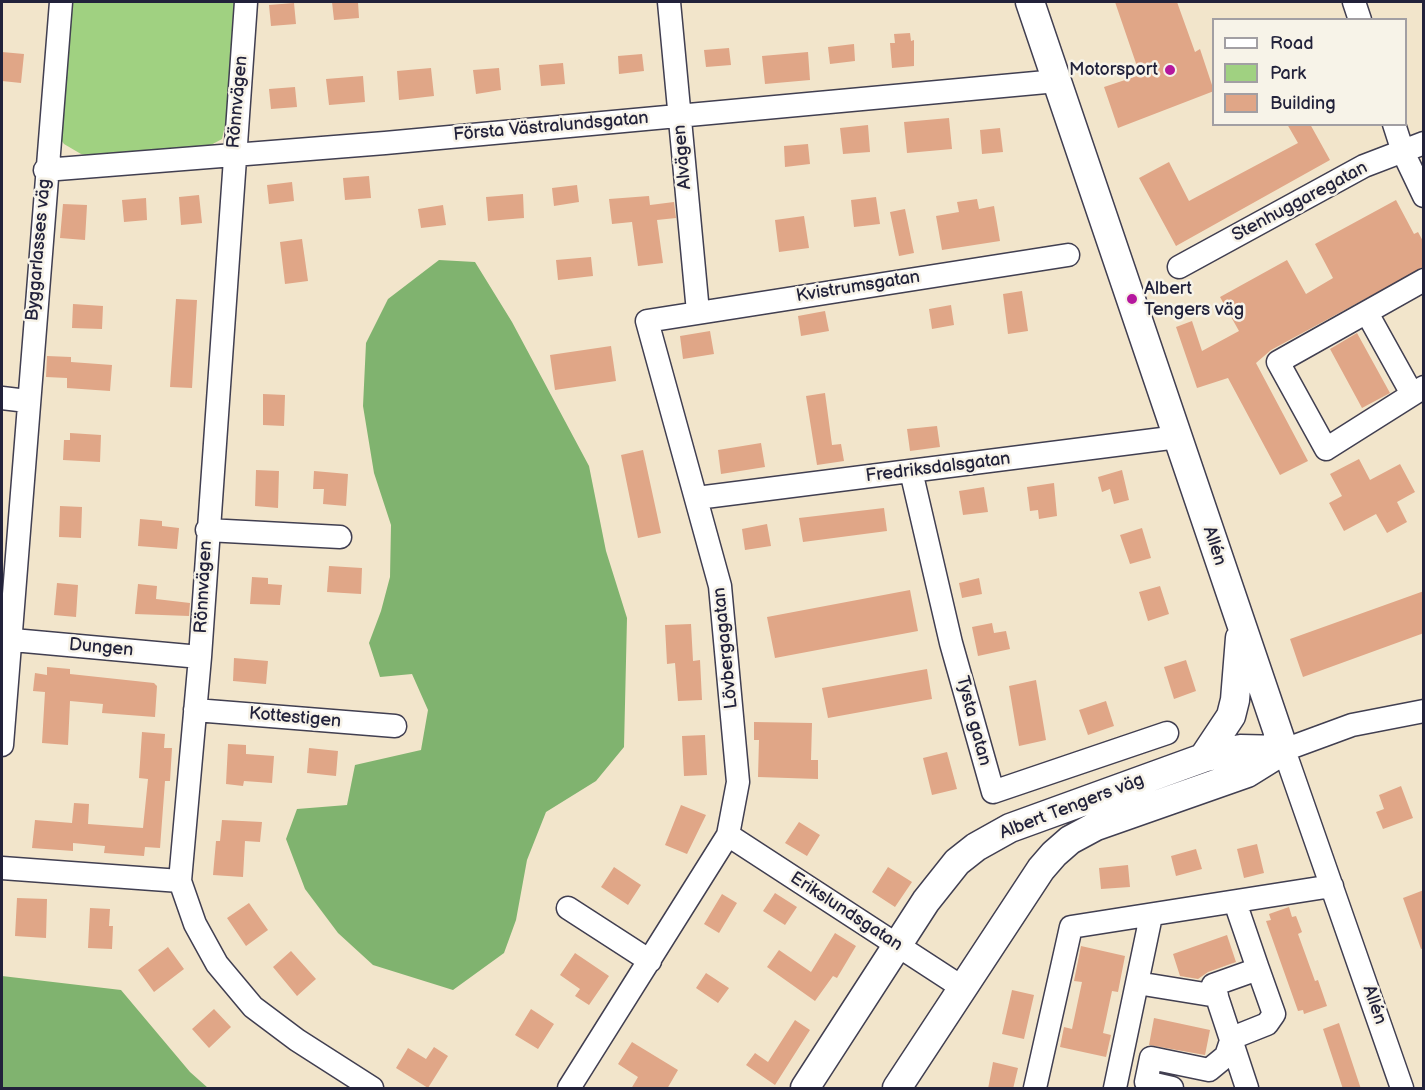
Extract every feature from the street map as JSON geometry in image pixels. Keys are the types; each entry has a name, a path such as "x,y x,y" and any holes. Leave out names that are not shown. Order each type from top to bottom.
{"main road":[{"name":"Allén","path":"1030,2 1284,750"},
{"path":"1203,758 1220,736 1231,716 1235,700 1241,628"},
{"name":"Albert Tengers väg","path":"805,1089 897,945 941,881 957,862 991,837 1203,758 1240,749 1284,750"},
{"name":"Albert Tengers väg","path":"897,1089 1041,869 1070,840 1096,826 1247,773 1284,750"}],"street":[{"name":"Byggarlasses väg","path":"2,745 10,497 27,400 61,2"},
{"name":"Rönnvägen","path":"246,2 233,155 218,418 180,881 195,924 217,964 253,1006 297,1040 372,1089"},
{"name":"Alvägen","path":"669,2 698,312"},
{"path":"1354,2 1359,18"},
{"name":"Första Västralundsgatan","path":"45,170 1056,81"},
{"path":"1395,126 1403,152 1424,196"},
{"name":"Stenhuggaregatan","path":"1179,267 1364,166 1424,143"},
{"name":"Kvistrumsgatan","path":"647,321 1068,255"},
{"path":"1367,313 1418,390 1326,449 1278,362 1424,280"},
{"name":"Lövbergagatan","path":"569,1089 728,835 738,782 720,586 647,321"},
{"path":"2,398 27,400"},
{"name":"Fredriksdalsgatan","path":"697,498 1178,437"},
{"name":"Tysta gatan","path":"911,471 951,643 993,792 1167,733"},
{"path":"207,531 340,537"},
{"name":"Dungen","path":"5,640 200,657"},
{"name":"Kottestigen","path":"195,710 395,726"},
{"name":"Albert Tengers väg","path":"1284,750 1352,725 1424,711"},
{"name":"Allén","path":"1284,750 1402,1089"},
{"name":"Erikslundsgatan","path":"728,835 963,988"},
{"path":"2,868 180,881"},
{"path":"1035,1089 1071,927 1332,886"},
{"path":"1172,1089 1146,1083 1151,1058 1207,1079 1226,1056 1232,1038 1267,1024 1274,1014 1235,902"},
{"path":"568,908 650,961"},
{"path":"1115,1089 1151,916"},
{"path":"1248,1089 1213,985 1258,969"},
{"path":"1137,983 1217,996"}],"green space":[{"path":"72,2 235,2 227,116 222,139 209,146 91,156 81,154 64,144 57,134 57,125"},
{"path":"439,260 475,262 512,322 589,466 606,551 627,618 624,747 596,781 546,812 527,860 516,920 504,953 453,990 373,965 338,933 305,889 286,839 297,809 347,805 355,765 421,750 428,710 412,674 380,677 369,643 390,577 391,525 374,473 363,406 366,343 388,299"},
{"path":"2,976 121,990 190,1072 208,1088 2,1088"}],"building":[{"path":"332,2 358,2 359,18 334,20"},
{"path":"1115,2 1177,2 1195,52 1200,49 1212,85 1212,92 1118,128 1104,87 1140,75"},
{"path":"294,3 296,24 271,26 269,5"},
{"path":"910,33 911,41 914,40 914,66 892,68 890,43 895,43 894,34"},
{"path":"854,44 855,61 830,64 828,47"},
{"path":"729,48 731,65 706,67 704,50"},
{"path":"2,52 24,54 21,83 2,81"},
{"path":"808,52 810,80 765,84 762,56"},
{"path":"642,54 644,71 619,74 618,56"},
{"path":"563,63 565,84 541,86 539,65"},
{"path":"431,68 434,96 399,100 397,71"},
{"path":"499,68 501,90 476,94 473,70"},
{"path":"363,76 365,102 329,105 326,79"},
{"path":"295,87 297,107 271,109 269,89"},
{"path":"949,118 952,149 907,153 904,122"},
{"path":"868,125 870,152 843,154 840,128"},
{"path":"1288,126 1311,126 1330,160 1176,246 1139,178 1169,162 1189,201 1298,143"},
{"path":"1000,128 1003,152 982,154 980,130"},
{"path":"808,144 810,164 785,167 784,146"},
{"path":"369,176 371,198 345,200 343,178"},
{"path":"292,182 294,201 269,204 267,185"},
{"path":"577,185 579,202 554,206 552,188"},
{"path":"523,194 524,218 488,221 486,197"},
{"path":"199,195 202,223 181,225 179,197"},
{"path":"649,196 650,205 674,202 676,218 657,220 663,263 638,266 632,222 612,224 609,199"},
{"path":"876,197 880,224 854,227 851,200"},
{"path":"146,198 147,220 124,222 122,200"},
{"path":"977,199 979,209 994,206 1000,241 942,250 936,216 959,212 957,202"},
{"path":"1396,200 1414,234 1418,232 1424,243 1424,267 1271,350 1256,363 1308,461 1280,475 1228,378 1197,388 1176,327 1192,321 1202,351 1239,331 1220,297 1287,260 1306,294 1333,278 1315,244"},
{"path":"63,204 87,205 85,240 60,238"},
{"path":"443,205 446,225 421,228 418,209"},
{"path":"905,209 914,253 899,256 890,212"},
{"path":"804,216 809,248 779,252 775,220"},
{"path":"302,239 308,281 285,284 280,242"},
{"path":"591,257 593,276 558,280 556,260"},
{"path":"1022,291 1028,331 1008,334 1003,294"},
{"path":"176,299 197,300 192,388 170,387"},
{"path":"73,304 103,306 102,329 72,328"},
{"path":"951,305 954,325 932,329 929,309"},
{"path":"825,311 829,331 801,336 798,316"},
{"path":"710,331 714,354 683,359 680,336"},
{"path":"1357,333 1390,393 1362,408 1330,349"},
{"path":"611,346 616,381 555,390 550,355"},
{"path":"47,356 71,357 71,362 112,365 110,391 67,388 67,378 46,377"},
{"path":"825,393 832,445 841,444 844,461 817,465 806,396"},
{"path":"263,394 285,395 284,426 263,425"},
{"path":"937,426 940,447 910,451 907,429"},
{"path":"70,433 101,435 100,462 63,460 64,440 70,440"},
{"path":"761,443 765,467 721,474 718,450"},
{"path":"643,450 661,533 638,538 621,455"},
{"path":"1359,459 1370,480 1400,464 1415,492 1397,502 1407,522 1387,533 1376,514 1344,531 1329,503 1342,496 1330,474"},
{"path":"256,470 279,471 278,508 255,506"},
{"path":"1122,470 1129,500 1114,504 1110,489 1102,492 1098,477"},
{"path":"314,471 348,474 346,506 323,504 324,489 313,489"},
{"path":"1054,483 1057,516 1039,519 1038,510 1030,511 1027,487"},
{"path":"984,487 988,512 963,515 959,491"},
{"path":"60,506 82,507 81,538 59,537"},
{"path":"884,508 887,531 803,542 799,518"},
{"path":"140,519 162,521 162,526 179,528 177,549 138,546"},
{"path":"767,524 771,546 745,550 742,529"},
{"path":"1142,528 1151,558 1130,564 1120,535"},
{"path":"329,566 362,568 361,594 327,592"},
{"path":"252,577 268,578 268,584 282,585 280,605 250,604"},
{"path":"979,578 982,594 962,598 959,583"},
{"path":"57,583 78,585 76,617 54,615"},
{"path":"138,584 157,586 156,599 190,603 189,616 135,614"},
{"path":"1160,586 1169,614 1148,621 1139,592"},
{"path":"910,590 918,631 775,658 767,617"},
{"path":"1424,591 1424,633 1303,677 1290,639"},
{"path":"992,623 994,633 1006,631 1010,649 978,656 972,627"},
{"path":"691,624 693,661 700,660 702,700 678,701 675,663 667,664 665,625"},
{"path":"234,658 268,661 266,684 233,681"},
{"path":"1186,660 1196,691 1174,699 1164,667"},
{"path":"47,667 70,669 70,674 154,683 157,686 155,717 102,713 103,704 70,701 68,745 42,743 45,692 33,691 35,673 47,675"},
{"path":"927,669 932,699 828,718 822,688"},
{"path":"1036,680 1046,740 1019,746 1009,686"},
{"path":"1106,701 1114,726 1088,735 1079,710"},
{"path":"754,722 812,723 811,760 818,760 818,779 758,777 759,740 754,740"},
{"path":"142,732 165,734 164,748 172,748 170,781 165,781 160,848 145,847 144,856 104,853 105,846 73,843 73,851 32,848 35,820 72,823 74,803 89,804 88,824 143,828 148,779 139,778"},
{"path":"705,735 707,775 684,776 682,736"},
{"path":"228,744 246,745 246,754 274,756 272,783 244,781 243,786 226,784"},
{"path":"309,748 338,751 336,776 307,773"},
{"path":"947,752 957,789 932,795 923,758"},
{"path":"1401,786 1413,818 1383,829 1376,812 1384,809 1379,795"},
{"path":"681,805 706,815 687,854 665,845"},
{"path":"222,820 262,822 260,842 245,841 243,877 213,875 216,841 220,841"},
{"path":"799,822 820,835 807,856 785,843"},
{"path":"1257,844 1264,873 1244,878 1237,849"},
{"path":"1196,849 1202,869 1176,876 1171,856"},
{"path":"1128,865 1130,887 1101,889 1099,868"},
{"path":"614,867 641,885 628,905 601,887"},
{"path":"888,867 912,882 895,907 872,892"},
{"path":"1424,890 1424,948 1421,949 1403,898"},
{"path":"775,893 797,907 785,925 763,911"},
{"path":"722,894 737,903 719,933 704,924"},
{"path":"17,898 47,899 46,938 15,936"},
{"path":"249,903 268,930 246,946 227,918"},
{"path":"1289,907 1292,917 1296,916 1302,932 1298,934 1327,1006 1304,1014 1303,1010 1298,1011 1266,921 1271,920 1269,914"},
{"path":"90,908 110,909 109,926 113,926 112,949 88,948"},
{"path":"835,933 856,946 837,978 833,976 815,1001 767,967 779,950 811,972"},
{"path":"1227,935 1236,962 1208,972 1198,979 1180,976 1173,954"},
{"path":"1081,946 1125,956 1118,992 1112,991 1103,1033 1111,1035 1106,1057 1060,1047 1064,1027 1072,1029 1082,982 1074,981"},
{"path":"168,947 184,969 154,992 138,970"},
{"path":"291,951 316,979 297,996 273,967"},
{"path":"575,953 609,976 589,1005 575,996 580,989 560,975"},
{"path":"706,973 729,988 718,1003 696,988"},
{"path":"1012,990 1034,995 1024,1039 1002,1034"},
{"path":"214,1009 231,1027 209,1048 192,1029"},
{"path":"531,1009 554,1024 538,1049 515,1035"},
{"path":"1154,1018 1210,1030 1205,1055 1149,1045"},
{"path":"795,1020 810,1030 775,1085 746,1065 755,1053 768,1062"},
{"path":"1339,1023 1361,1089 1343,1089 1323,1029"},
{"path":"632,1042 678,1070 667,1089 631,1089 638,1077 618,1064"},
{"path":"434,1047 448,1056 428,1088 396,1068 408,1048 426,1059"},
{"path":"993,1062 1018,1068 1013,1089 988,1089"}],"place":[{"name":"Motorsport","path":"1170,70"},
{"name":"Albert Tengers väg","path":"1132,299"}]}
